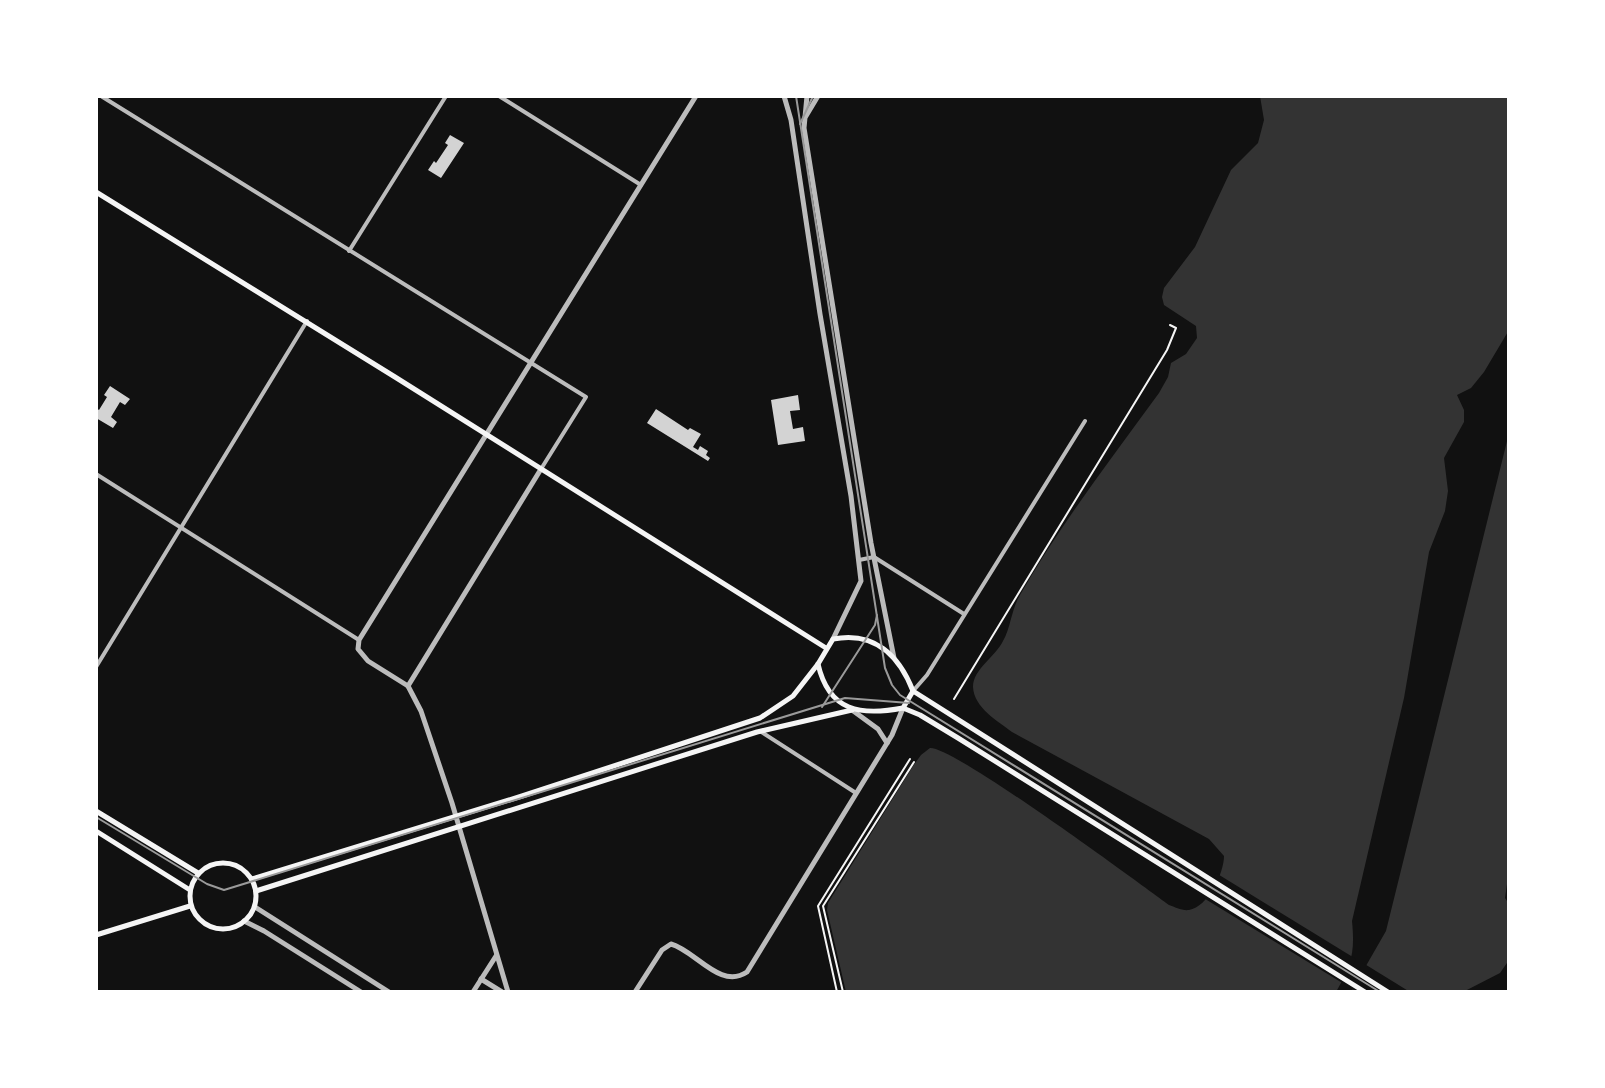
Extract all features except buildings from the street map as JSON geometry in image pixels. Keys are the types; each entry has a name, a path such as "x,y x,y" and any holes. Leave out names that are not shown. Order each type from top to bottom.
{"main road":[{"path":"96,192 826,648"},
{"path":"252,879 760,718 793,696 833,639 859,637 877,645 894,658 906,672 913,691 1388,992"},
{"path":"818,664 829,693 852,710"},
{"path":"903,708 913,691"},
{"path":"256,891 760,731 852,710 881,713 903,708 929,720 1365,992"},
{"path":"96,811 198,873"},
{"path":"96,831 190,890"},
{"path":"227,862 242,868 252,879 256,891 255,907 244,921 232,929 218,930 200,922 190,906 190,890 198,873 212,864 227,862"},
{"path":"96,935 190,906"}],"street":[{"path":"101,96 586,397 408,686"},
{"path":"349,251 446,96"},
{"path":"499,96 641,185"},
{"path":"505,992 459,826 421,711 408,686 368,661 358,649 359,640 696,96"},
{"path":"784,96 791,120 851,496 861,581 833,639"},
{"path":"807,96 804,120 874,557 894,658"},
{"path":"804,120 818,96"},
{"path":"96,667 307,321"},
{"path":"913,691 927,675 1085,421"},
{"path":"96,474 359,640"},
{"path":"859,560 874,557 964,614"},
{"path":"635,992 662,950 671,944 723,976 736,977 747,972 887,743 903,708"},
{"path":"852,710 878,729 887,743"},
{"path":"760,731 856,793"},
{"path":"255,907 389,992"},
{"path":"244,921 361,992"},
{"path":"473,992 496,955"},
{"path":"481,979 505,992"}],"path":[{"path":"954,699 1167,350 1176,328 1170,325"},
{"path":"837,992 818,906 910,759"},
{"path":"843,992 823,906 914,762"}],"shaded area":[{"path":"1260,96 1509,96 1509,330 1484,372 1471,388 1457,395 1464,410 1464,422 1444,458 1448,491 1445,511 1429,552 1404,698 1352,921 1352,950 1346,973 1336,992 846,992 828,903 913,766 930,748 946,753 1008,791 1169,905 1184,910 1196,908 1218,880 1224,856 1209,839 1012,732 982,708 973,687 981,668 1000,647 1017,601 1035,569 1086,492 1159,393 1168,377 1171,363 1186,354 1197,338 1196,326 1164,305 1164,288 1195,247 1231,170 1258,143 1264,120"},
{"path":"1509,433 1509,884 1505,898 1509,904 1509,960 1500,973 1463,992 1351,992 1386,931"}],"pier":[{"path":"1216,873 1356,959 1344,984 1202,897"},
{"path":"1363,963 1410,992 1357,992 1349,987"}],"tram line":[{"path":"796,96 885,668 892,685 900,695 1380,992"},
{"path":"800,124 813,96"},
{"path":"822,707 875,625 877,615"},
{"path":"96,817 207,884 224,890 845,698 909,703"}]}
